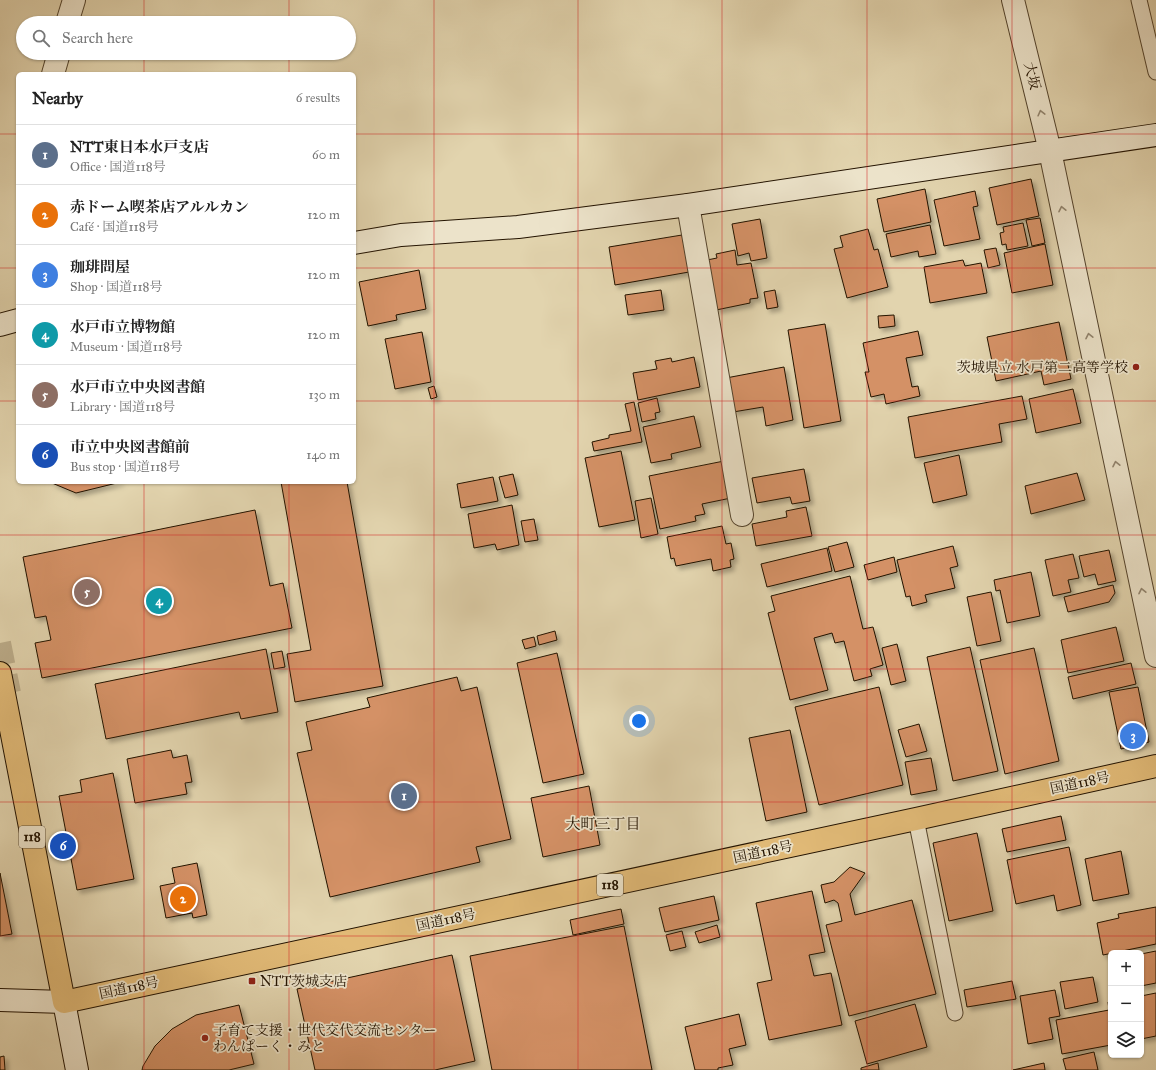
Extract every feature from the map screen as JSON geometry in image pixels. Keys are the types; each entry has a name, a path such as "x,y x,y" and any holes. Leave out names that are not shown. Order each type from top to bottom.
{"highway":[{"name":"118","path":"0,673 64,1002"},
{"name":"国道118号","path":"64,1002 1156,766"}],"street":[{"path":"69,16 74,0"},
{"name":"大坂","path":"1013,0 1050,151 1156,656"},
{"path":"54,72 57,60"},
{"path":"356,243 400,235 518,227 688,205 1156,135"},
{"path":"688,205 742,515"},
{"path":"0,325 16,321"},
{"path":"0,1000 64,1002 77,1070"}],"lane":[{"path":"1139,0 1156,72"},
{"path":"916,819 955,1013"}],"building":[{"path":"1031,179 1039,216 997,225 989,188"},
{"path":"925,189 931,222 884,232 877,199"},
{"path":"975,191 978,206 973,207 980,239 944,246 934,200"},
{"path":"1040,218 1045,243 1032,246 1026,220"},
{"path":"760,219 767,258 751,261 749,253 738,256 732,224"},
{"path":"1023,223 1028,246 1007,250 1006,244 1002,245 1000,233 1004,232 1003,227"},
{"path":"930,225 936,254 919,257 918,251 891,257 886,234"},
{"path":"868,229 874,250 878,249 888,287 847,298 834,249 843,247 840,236"},
{"path":"682,235 689,272 615,285 609,247"},
{"path":"1045,244 1053,285 1012,293 1004,253"},
{"path":"996,248 1000,265 988,268 984,250"},
{"path":"735,250 737,265 751,263 758,298 750,299 750,303 716,310 707,260 717,258 716,254"},
{"path":"963,260 965,266 981,263 987,293 930,303 924,267"},
{"path":"419,270 426,309 396,315 397,320 368,326 359,282"},
{"path":"661,290 664,310 628,315 625,295"},
{"path":"775,290 778,307 767,309 764,292"},
{"path":"894,315 895,326 879,328 878,316"},
{"path":"1059,322 1071,379 1044,385 1041,371 996,381 987,337"},
{"path":"825,324 841,421 804,428 788,330"},
{"path":"918,331 923,355 906,358 912,387 918,386 920,396 886,404 884,394 871,397 865,372 869,372 863,343"},
{"path":"422,332 431,382 395,389 385,339"},
{"path":"694,357 700,387 638,400 633,373 657,369 655,361 671,358 672,362"},
{"path":"784,367 793,420 766,426 763,407 733,412 726,378"},
{"path":"434,386 437,397 431,399 428,388"},
{"path":"1073,389 1081,423 1036,433 1029,399"},
{"path":"1022,396 1027,419 999,424 1002,442 915,458 908,417"},
{"path":"657,398 660,412 655,413 656,419 642,422 638,403"},
{"path":"634,402 642,442 594,451 592,442 609,438 609,435 631,431 625,404"},
{"path":"694,416 701,447 671,454 672,459 651,463 643,427"},
{"path":"621,451 635,520 599,527 585,458"},
{"path":"959,455 967,495 933,503 924,463"},
{"path":"724,461 731,498 702,504 705,514 695,516 696,521 660,529 649,476"},
{"path":"804,469 810,501 792,504 790,497 757,503 752,478"},
{"path":"1077,473 1085,500 1031,514 1025,486"},
{"path":"513,474 518,495 505,498 499,477"},
{"path":"493,477 498,501 461,508 457,484"},
{"path":"54,484 113,484 76,493"},
{"path":"281,484 347,484 383,686 295,702 287,654 311,650"},
{"path":"651,498 658,534 641,538 635,501"},
{"path":"512,505 519,545 497,550 495,544 474,548 468,514"},
{"path":"806,507 812,536 756,546 752,524 787,517 786,511"},
{"path":"255,510 270,586 283,583 292,628 42,678 35,643 51,640 46,616 35,618 23,557"},
{"path":"534,519 538,540 525,542 521,521"},
{"path":"722,526 726,544 731,543 734,559 730,560 731,567 713,571 711,559 676,566 674,558 671,559 667,537"},
{"path":"847,542 854,567 835,572 828,547"},
{"path":"953,546 958,566 950,568 955,588 925,595 927,602 912,606 910,596 906,597 897,560"},
{"path":"827,548 832,571 767,587 761,564"},
{"path":"1109,550 1116,581 1098,585 1095,574 1084,577 1079,556"},
{"path":"1073,554 1079,578 1068,580 1071,592 1053,596 1045,560"},
{"path":"894,557 897,572 868,580 864,565"},
{"path":"1031,572 1040,616 1007,623 1000,590 996,591 994,580"},
{"path":"850,576 863,629 873,627 883,665 870,669 872,676 854,681 844,641 835,643 832,633 814,638 828,690 790,700 768,613 775,611 771,596"},
{"path":"1113,585 1115,593 1109,602 1068,612 1064,597"},
{"path":"991,592 1001,641 977,646 967,597"},
{"path":"1116,627 1124,661 1068,673 1061,640"},
{"path":"555,631 557,640 539,645 537,636"},
{"path":"534,637 536,646 525,649 522,640"},
{"path":"897,644 906,681 891,685 882,648"},
{"path":"970,647 998,771 953,781 927,657"},
{"path":"1034,648 1059,761 1005,774 980,660"},
{"path":"266,649 278,712 241,719 239,712 106,739 95,684"},
{"path":"282,651 285,667 274,669 271,653"},
{"path":"557,653 584,774 543,783 517,663"},
{"path":"1131,663 1136,684 1073,699 1068,677"},
{"path":"457,677 461,691 477,687 511,839 476,847 480,862 330,897 297,753 312,750 306,722 370,707 367,698"},
{"path":"879,687 903,785 819,805 795,707"},
{"path":"1138,687 1149,742 1121,749 1109,692"},
{"path":"919,724 927,751 906,757 898,730"},
{"path":"790,730 807,812 766,821 749,738"},
{"path":"171,750 173,758 187,755 192,782 185,783 187,794 135,803 127,759"},
{"path":"931,758 937,790 911,795 905,762"},
{"path":"113,773 134,879 77,890 59,796 82,792 80,780"},
{"path":"589,786 600,845 543,857 531,798"},
{"path":"1061,816 1066,840 1007,852 1002,829"},
{"path":"977,833 993,911 949,921 933,843"},
{"path":"1069,847 1081,905 1057,911 1054,895 1016,904 1007,860"},
{"path":"1121,851 1129,894 1093,901 1085,859"},
{"path":"197,863 207,915 193,918 192,913 166,918 160,886 175,883 172,868"},
{"path":"850,867 865,873 850,894 855,915 912,900 936,994 849,1016 826,925 842,921 838,903 834,900 825,903 821,885 834,882"},
{"path":"0,873 12,934 0,936"},
{"path":"812,891 825,952 809,955 814,976 831,973 842,1025 769,1040 757,983 772,980 756,903"},
{"path":"714,896 719,920 665,932 659,908"},
{"path":"1156,907 1156,944 1127,950 1108,950 1108,954 1103,955 1097,923 1119,918 1118,914"},
{"path":"621,909 624,924 573,935 570,920"},
{"path":"717,925 720,937 699,943 695,932"},
{"path":"624,926 652,1070 492,1070 470,956"},
{"path":"682,931 686,947 670,951 666,935"},
{"path":"1156,951 1156,983 1144,985 1144,953"},
{"path":"452,955 475,1061 435,1070 315,1070 297,989"},
{"path":"1093,977 1098,1002 1065,1009 1060,982"},
{"path":"1012,981 1016,999 967,1007 964,990"},
{"path":"1055,990 1060,1016 1049,1018 1053,1039 1028,1044 1020,996"},
{"path":"1156,993 1156,1036 1144,1038 1144,1022 1144,995"},
{"path":"915,1004 927,1047 867,1064 855,1021"},
{"name":"子育て支援・世代交代交流センター わんぱーく・みと","path":"239,1005 254,1064 229,1070 142,1070 155,1046 172,1029 196,1015"},
{"path":"1108,1010 1108,1046 1062,1054 1056,1020"},
{"path":"739,1014 746,1045 729,1049 733,1065 718,1068 718,1070 695,1070 685,1027"},
{"path":"1094,1052 1098,1070 1066,1070 1063,1059"},
{"path":"4,1056 5,1070 0,1070 0,1057"},
{"path":"878,1063 879,1070 861,1070 861,1068"},
{"path":"1044,1063 1045,1070 1013,1070"}],"tunnel":[{"path":"0,643 10,693"}],"place":[{"name":"茨城県立 水戸第二高等学校","path":"1136,367"},
{"name":"水戸市立中央図書館","path":"87,592"},
{"name":"水戸市立博物館","path":"159,601"},
{"name":"珈琲問屋","path":"1133,736"},
{"name":"NTT東日本水戸支店","path":"404,796"},
{"name":"市立中央図書館前","path":"63,846"},
{"name":"赤ドーム喫茶店アルルカン","path":"183,899"},
{"name":"NTT茨城支店","path":"252,981"},
{"name":"子育て支援・世代交代交流センター わんぱーく・みと","path":"205,1038"}],"district":[{"name":"大町三丁目","path":"603,824"}]}
